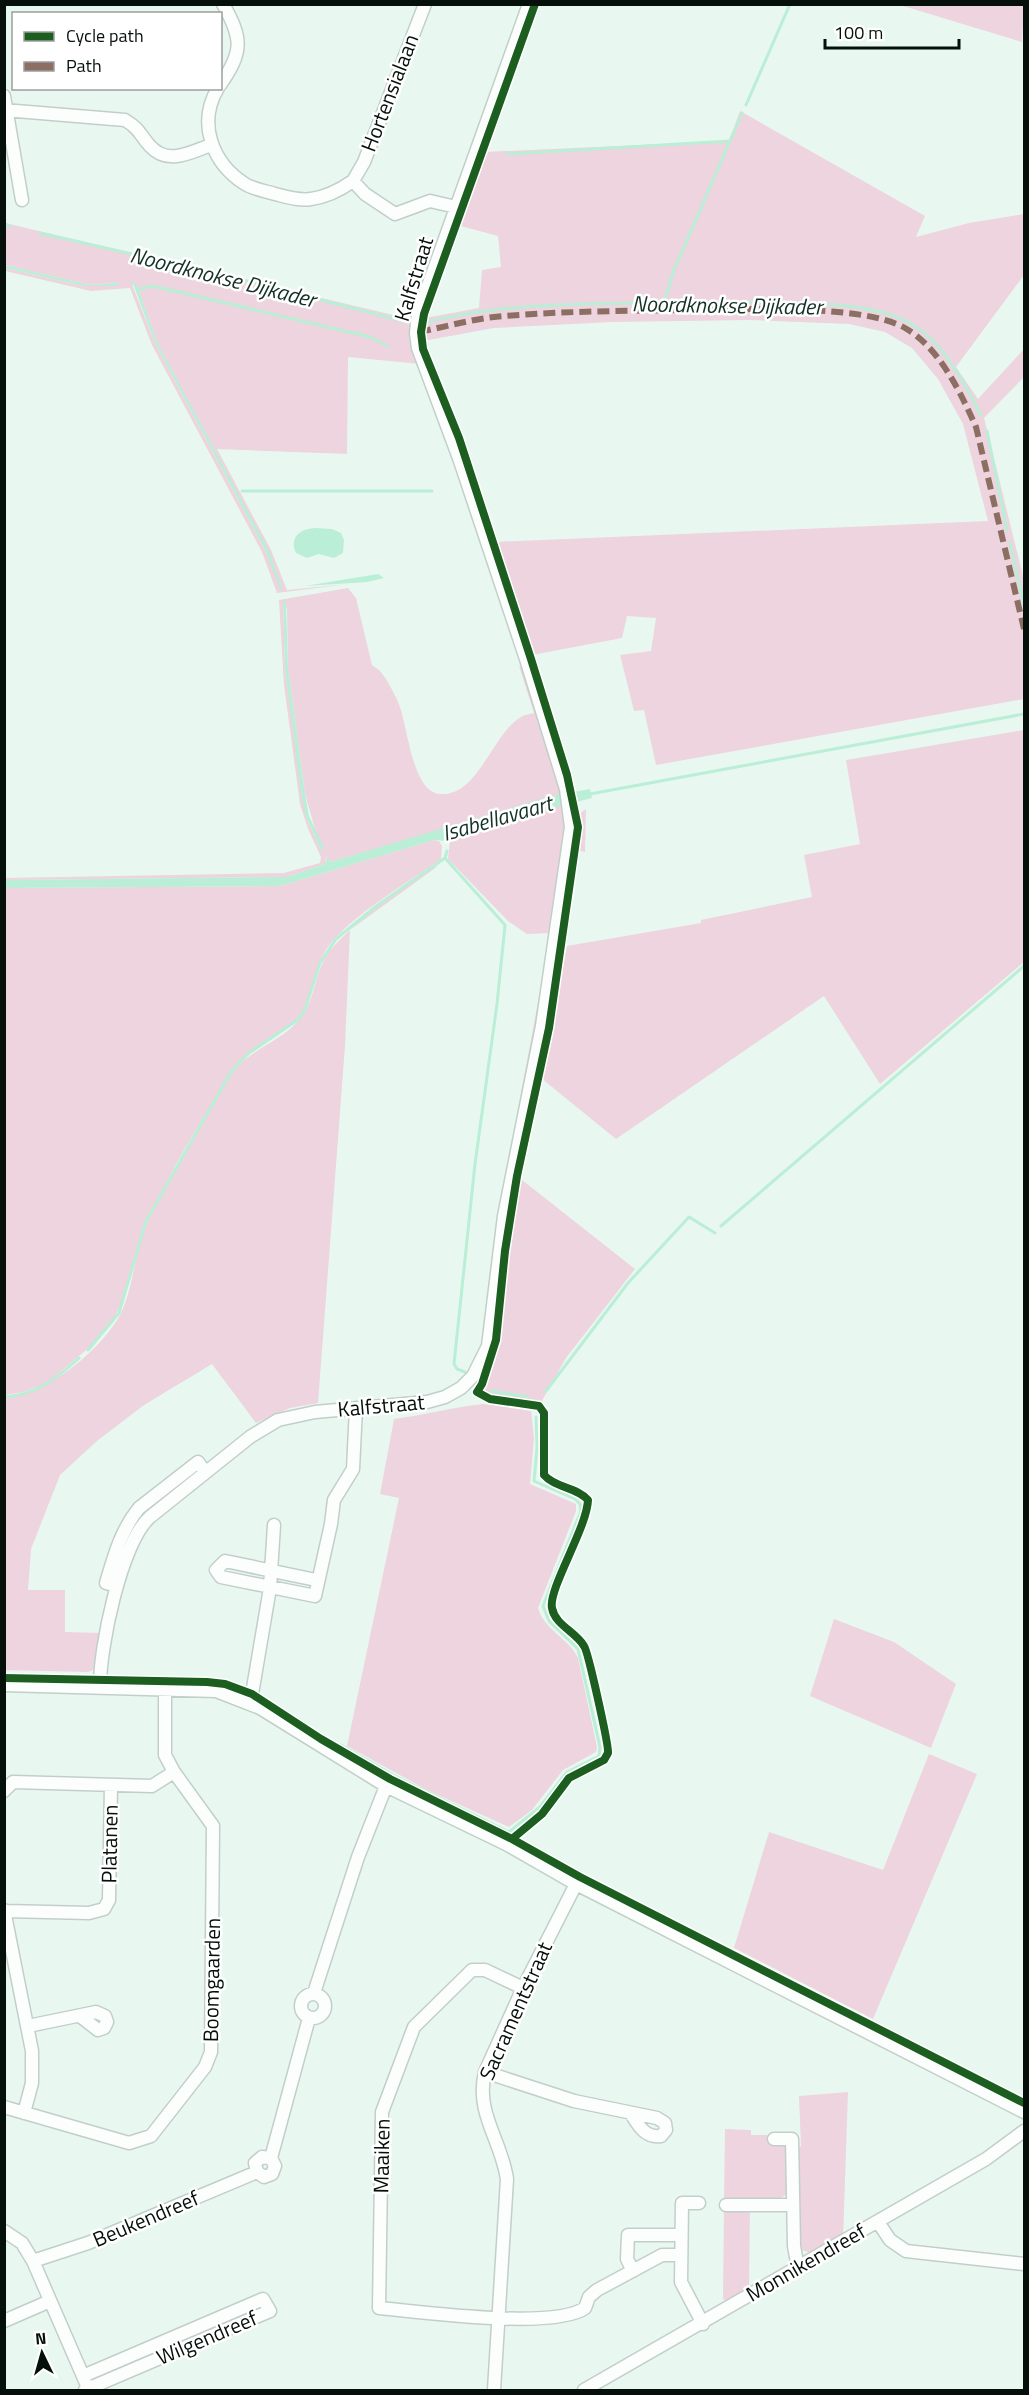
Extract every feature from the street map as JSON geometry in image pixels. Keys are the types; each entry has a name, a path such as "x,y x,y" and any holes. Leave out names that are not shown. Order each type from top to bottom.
{"street":[{"path":"222,83 239,53 238,34 223,4"},
{"name":"Hortensialaan","path":"353,181 364,162 425,4"},
{"name":"Kalfstraat","path":"100,1688 100,1671 117,1586 106,1583 118,1545 139,1508 198,1462 206,1472 250,1437 278,1420 315,1412 427,1402 445,1397 467,1383 485,1356 490,1336 504,1216 542,1026 570,846 569,806 566,789 488,542 416,340 418,314 530,4"},
{"path":"218,90 208,120 212,145 226,170 245,184 291,199 322,197 353,181 365,194 394,214 430,201 456,207"},
{"path":"4,96 22,200"},
{"path":"6,110 124,120 140,129 149,145 159,154 174,158 212,145"},
{"path":"316,1580 225,1561 216,1570 221,1577 315,1596 316,1580 331,1524 334,1500 353,1469 356,1408"},
{"path":"249,1702 270,1588 274,1525"},
{"path":"4,1685 216,1691 249,1702 386,1786 506,1844 576,1884 1024,2112"},
{"name":"Boomgaarden","path":"4,2107 129,2143 151,2136 205,2067 211,2052 213,1826 174,1772 165,1755 165,1688"},
{"name":"Platanen","path":"8,1785 152,1786 174,1772"},
{"name":"Platanen","path":"28,2026 5,1911 89,1914 104,1909 109,1900 111,1785"},
{"name":"Beukendreef","path":"314,1993 358,1857 386,1786"},
{"name":"Sacramentstraat","path":"494,2391 507,2178 505,2164 483,2107 482,2086 485,2072 523,1988 576,1884"},
{"name":"Maaiken","path":"499,2319 380,2308 382,2112 414,2027 472,1970 485,1970 523,1988"},
{"name":"Beukendreef","path":"314,1993 323,1998 325,2008 319,2016 309,2018 303,2013 302,2000 307,1994 314,1993"},
{"path":"24,2113 33,2067 28,2026 80,2016"},
{"name":"Beukendreef","path":"33,2261 88,2243 257,2172 264,2177 273,2174 275,2166 271,2158 309,2018"},
{"path":"485,2072 529,2088 632,2115"},
{"name":"Monnikendreef","path":"584,2391 986,2159 1024,2131"},
{"path":"774,2139 792,2139 794,2246 798,2268"},
{"path":"699,2203 682,2204 680,2255 683,2290 703,2324"},
{"path":"726,2205 793,2205"},
{"path":"878,2222 890,2240 906,2251 1024,2264"},
{"path":"4,2231 22,2242 33,2261 83,2376 86,2390"},
{"path":"633,2271 627,2259 628,2235 681,2235"},
{"path":"499,2319 578,2314 597,2290 662,2254 680,2255"},
{"name":"Wilgendreef","path":"83,2376 263,2299 270,2311 86,2390"},
{"path":"4,2320 50,2301"}],"shaded area":[{"path":"900,5 1024,5 1022,42"},
{"path":"740,111 925,216 916,237 969,223 1024,214 1024,275 956,367 978,399 1024,349 1024,377 984,418 1024,580 1024,699 656,765 644,710 634,711 620,655 651,651 656,618 627,616 622,638 532,655 495,542 988,521 963,424 938,379 912,348 885,332 849,324 750,320 612,322 494,328 423,341 425,318 479,308 482,270 501,267 498,236 457,225 484,152 729,141"},
{"path":"5,223 410,319 409,336 420,364 348,357 347,454 217,449 271,550 287,590 348,584 277,593 262,552 152,345 130,288 91,291 5,271 5,268 84,286 118,286 118,283 90,285 5,265","holes":["132,284 137,285 157,342 268,551 283,590 266,552 155,343"]},
{"path":"348,588 356,598 372,665 384,677 398,702 417,770 430,790 440,794 453,792 465,786 511,725 522,716 534,713 519,666 525,669 562,795 330,862 326,857 325,864 287,877 5,880 4,878 284,873 320,863 321,857 300,804 284,685 279,600","holes":["283,602 287,608 288,669 305,794 321,850 306,817 285,669"]},
{"path":"1024,730 1024,962 880,1084 824,996 616,1139 541,1078 567,946 701,923 701,920 812,897 804,855 860,844 846,760"},
{"path":"564,804 567,836 487,1336 478,1354 484,1336 498,1216 551,933 527,934 508,921 448,859 450,841 490,824"},
{"path":"586,809 585,852 577,850 579,814"},
{"path":"434,840 439,841 442,846 441,859 380,900 338,935 323,955 303,1012 290,1026 248,1055 232,1070 145,1220 121,1305 112,1321 91,1346 47,1383 24,1392 5,1395 5,888 280,886"},
{"path":"438,866 353,928 396,892 428,870"},
{"path":"350,930 345,1046 318,1403 290,1408 256,1423 212,1364 144,1405 97,1441 60,1475 31,1549 28,1590 65,1590 65,1632 103,1633 95,1669 88,1672 5,1670 4,1398 37,1389 54,1380 86,1356 111,1329 125,1304 147,1223 198,1126 233,1071 249,1056 283,1034 298,1021 311,999 325,958"},
{"path":"517,1176 635,1269 566,1358 539,1406 490,1399 477,1392 482,1384 496,1340 505,1251"},
{"path":"484,1404 531,1411 534,1438 530,1484 576,1504 576,1511 538,1608 541,1616 569,1645 578,1658 597,1747 596,1752 563,1770 532,1810 509,1827 427,1790 347,1746 399,1498 380,1494 394,1419"},
{"path":"834,1619 894,1642 956,1684 931,1748 810,1696"},
{"path":"929,1754 977,1774 873,2019 734,1948 769,1832 883,1870"},
{"path":"848,2092 843,2239 815,2252 804,2251 799,2247 797,2150 801,2146 799,2096"},
{"path":"725,2129 751,2130 751,2135 773,2135 779,2143 785,2146 788,2193 775,2200 767,2201 724,2200"},
{"path":"724,2207 750,2207 749,2289 729,2302 723,2299"}],"water":[{"path":"5,265 90,285 118,283 118,286 84,286 5,268"},
{"path":"129,280 137,285 157,342 269,551 283,590 281,591 266,552 155,343 134,286"},
{"path":"332,529 341,533 344,540 343,553 334,558 319,554 307,558 296,553 294,543 297,535 304,530"},
{"path":"378,574 384,578 367,582 305,586"},
{"path":"286,601 288,669 305,794 309,816 324,848 321,850 306,817 301,794 285,669 283,602"},
{"path":"590,789 592,798 490,824 450,841 434,840 280,886 5,888 4,880 287,877 325,864 327,857 330,862 551,796"}],"waterway":[{"path":"746,105 790,4"},
{"path":"664,303 674,270 742,113"},
{"path":"507,154 730,141"},
{"name":"Noordknokse Dijkader","path":"4,224 10,226"},
{"name":"Noordknokse Dijkader","path":"40,233 224,275 407,322"},
{"path":"137,290 150,286 162,288 370,337 388,346"},
{"name":"Noordknokse Dijkader","path":"425,322 484,311 575,304 785,302 867,309 890,315 922,331 952,364 981,416"},
{"name":"Noordknokse Dijkader","path":"987,431 1007,530"},
{"path":"242,491 432,491"},
{"name":"Noordknokse Dijkader","path":"1010,543 1024,605"},
{"name":"Isabellavaart","path":"590,794 1024,714"},
{"path":"88,1350 119,1313 146,1221 232,1070 249,1053 299,1019 305,1009 320,963 336,939 375,907 445,858 447,851"},
{"path":"445,858 505,925 497,1004 475,1164 454,1364 457,1369 465,1372"},
{"path":"721,1226 1024,966"},
{"path":"546,1391 628,1283 689,1217 715,1233"},
{"path":"4,1397 16,1396 36,1389 63,1372 79,1358"},
{"path":"491,1391 528,1397"},
{"path":"341,1745 395,1776 509,1832 540,1807 567,1772 599,1756 600,1747 578,1649 549,1621 543,1606 581,1511 580,1504 575,1499 534,1481 537,1448 536,1417"}],"marked path":[{"path":"419,332 475,320 518,315 736,309 830,311 885,320 905,328 928,347 948,372 976,427 1024,629"}],"cycle path":[{"path":"512,1839 542,1814 569,1778 604,1760 608,1753 594,1680 584,1646 561,1624 552,1608 552,1599 581,1526 588,1500 578,1492 554,1483 544,1475 544,1413 539,1406 490,1399 477,1392 482,1384 496,1340 505,1251 517,1176 549,1028 578,827 567,775 531,659 459,438 423,349 421,332 424,314 535,4"},
{"path":"4,1678 207,1682 225,1684 252,1694 321,1739 390,1779 512,1839 580,1877 1024,2103"}]}
